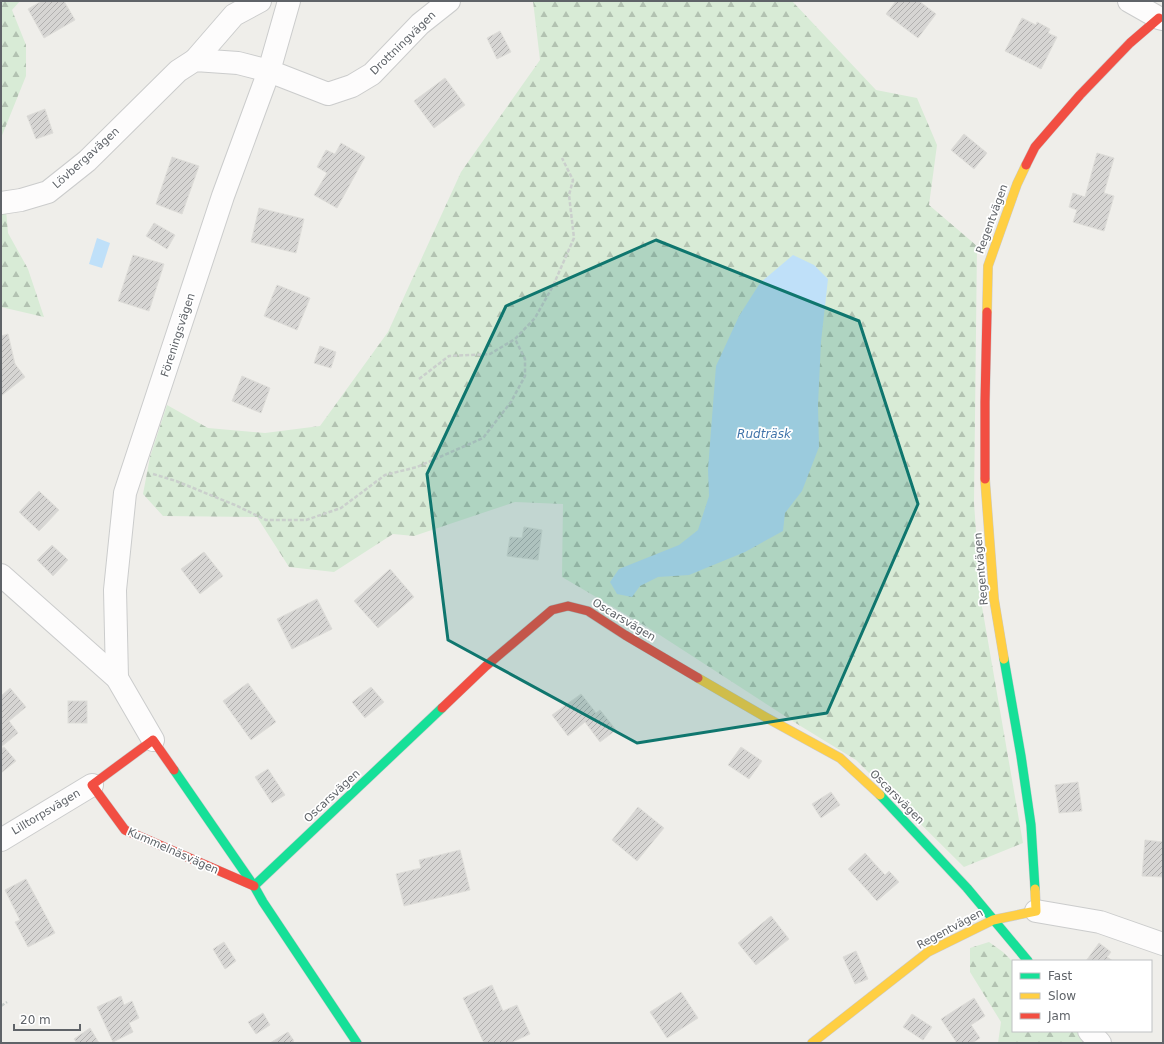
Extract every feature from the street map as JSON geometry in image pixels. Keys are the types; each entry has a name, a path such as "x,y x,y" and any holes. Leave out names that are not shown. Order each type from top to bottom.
{"street":[{"path":"195,60 234,14 260,1"},
{"name":"Föreningsvägen","path":"117,678 115,590 125,493 223,196 269,71 289,1"},
{"name":"Drottningvägen","path":"195,60 238,63 269,71 328,94 352,86 372,74 420,24 449,1"},
{"path":"1129,1 1161,18"},
{"name":"Regentvägen","path":"812,1043 928,952 993,920 1036,910 1031,825 1021,756 994,599 985,473 988,266 1017,184 1036,147 1080,95 1130,43 1161,18"},
{"name":"Lövbergavägen","path":"1,203 21,200 48,192 87,160 178,71 195,60"},
{"name":"Kummelnäsvägen","path":"1,575 117,678 153,740 254,886 263,902 357,1043"},
{"name":"Oscarsvägen","path":"254,886 486,666 552,610 568,606 588,611 625,635 840,758 882,796 967,888 1027,960"},
{"path":"92,785 153,740"},
{"name":"Kummelnäsvägen","path":"92,785 125,830 254,886"},
{"name":"Lilltorpsvägen","path":"1,840 92,785"},
{"path":"1036,910 1100,922 1163,944"},
{"path":"1090,1032 1100,1043"}],"path":[{"path":"419,379 449,356 490,354 515,339 535,318 553,286 574,238 569,195 573,180 562,158"},
{"path":"134,468 176,481 235,505 266,520 306,520 340,508 385,475 417,467 483,438 511,402 526,376 525,359 515,339"},
{"path":"1,1006 7,1002"}],"highlighted area":[{"path":"656,240 859,321 918,504 827,713 637,743 448,640 427,474 506,306"}],"green space":[{"path":"1,1 20,1 12,10 26,45 26,76 1,138"},
{"path":"533,1 792,1 876,90 917,98 937,145 929,205 977,246 974,503 981,601 1023,843 964,867 856,760 794,722 649,628 562,577 563,504 515,502 414,536 393,534 334,572 289,567 257,517 163,516 143,494 150,457 167,405 208,428 265,433 320,426 388,332 461,172 540,60"},
{"path":"1,210 6,210 8,233 28,269 44,317 1,307"},
{"path":"989,942 1003,952 1012,961 1012,1032 1077,1032 1085,1043 998,1043 1001,1022 970,972 970,948"}],"water":[{"path":"97,238 110,243 102,268 89,264"},
{"name":"Rudträsk","path":"793,255 814,265 828,279 821,342 818,405 819,447 802,491 785,513 783,531 745,552 689,575 658,577 640,586 632,597 617,594 610,582 619,569 679,545 698,530 709,496 708,469 716,366 739,316 760,283"}],"building":[{"path":"42,1 64,1 75,20 44,38 28,9"},
{"path":"896,1 919,1 936,14 918,38 886,14"},
{"path":"1022,18 1036,25 1037,22 1050,29 1048,33 1057,37 1041,69 1005,51"},
{"path":"500,31 511,52 497,59 487,38"},
{"path":"445,78 465,105 434,128 414,101"},
{"path":"45,109 53,133 36,139 27,116"},
{"path":"964,134 987,153 974,169 951,150"},
{"path":"341,143 365,157 337,208 314,195 327,173 317,167 326,150 335,154"},
{"path":"1097,153 1114,158 1104,193 1114,196 1104,231 1073,222 1077,210 1069,207 1073,193 1085,197"},
{"path":"172,157 199,166 182,214 156,204"},
{"path":"259,208 304,219 296,253 251,242"},
{"path":"154,223 175,235 167,249 146,236"},
{"path":"133,255 164,264 149,311 118,301"},
{"path":"277,285 310,298 297,330 264,316"},
{"path":"8,334 15,364 25,377 1,396 1,336"},
{"path":"320,346 336,352 331,368 314,363"},
{"path":"242,376 270,388 261,413 232,401"},
{"path":"39,491 59,510 39,531 19,512"},
{"path":"524,527 542,530 538,560 507,556 510,537 522,538"},
{"path":"52,545 68,560 53,576 37,560"},
{"path":"204,552 223,576 200,594 181,569"},
{"path":"390,569 414,597 378,628 354,601"},
{"path":"317,599 332,629 292,649 277,619"},
{"path":"248,683 276,722 251,740 223,701"},
{"path":"371,687 384,702 365,718 352,702"},
{"path":"10,688 26,707 9,721 18,733 1,747 1,696"},
{"path":"581,694 596,713 600,710 616,730 600,742 585,722 568,736 552,715"},
{"path":"68,701 87,701 87,723 68,723"},
{"path":"4,747 16,761 1,773 1,749"},
{"path":"741,747 762,761 749,779 728,765"},
{"path":"268,769 285,795 272,803 255,777"},
{"path":"1078,782 1082,811 1059,813 1055,785"},
{"path":"831,792 840,805 821,818 812,804"},
{"path":"638,807 664,828 637,861 612,840"},
{"path":"1145,840 1163,842 1163,877 1142,876"},
{"path":"460,850 470,890 404,906 396,874 421,868 419,860"},
{"path":"865,853 885,875 889,871 899,882 877,901 848,869"},
{"path":"26,879 55,933 28,947 15,922 20,920 5,890"},
{"path":"771,916 789,939 756,965 738,943"},
{"path":"224,942 236,961 225,969 213,949"},
{"path":"1099,943 1111,952 1107,957 1112,960 1087,960"},
{"path":"856,951 868,979 855,984 843,957"},
{"path":"492,985 503,1011 517,1005 530,1034 510,1043 484,1043 463,998"},
{"path":"681,992 698,1018 667,1038 650,1012"},
{"path":"121,996 124,1005 132,1001 139,1018 129,1023 133,1032 113,1042 97,1007"},
{"path":"974,998 985,1016 971,1025 980,1038 972,1043 957,1043 941,1019"},
{"path":"263,1013 270,1025 256,1034 248,1022"},
{"path":"912,1014 932,1027 923,1040 903,1027"},
{"path":"90,1028 99,1043 77,1043 74,1039"},
{"path":"288,1032 294,1041 292,1043 270,1043"}],"traffic: fast":[{"path":"1004,659 1021,756 1031,825 1035,889"},
{"path":"254,886 442,708"},
{"path":"174,770 254,886 263,902 357,1043"},
{"path":"880,795 967,888 1027,960"}],"traffic: slow":[{"path":"987,312 988,266 1017,184 1026,165"},
{"path":"985,479 994,599 1004,659"},
{"path":"698,678 840,758 880,795"},
{"path":"812,1043 928,952 993,920 1036,911 1035,889"}],"traffic: jam":[{"path":"1026,165 1035,147 1080,95 1130,43 1159,18"},
{"path":"985,479 987,312"},
{"path":"442,708 486,666 552,610 568,606 588,611 625,635 698,678"},
{"path":"174,770 153,740 92,785 125,830 254,886"}]}
